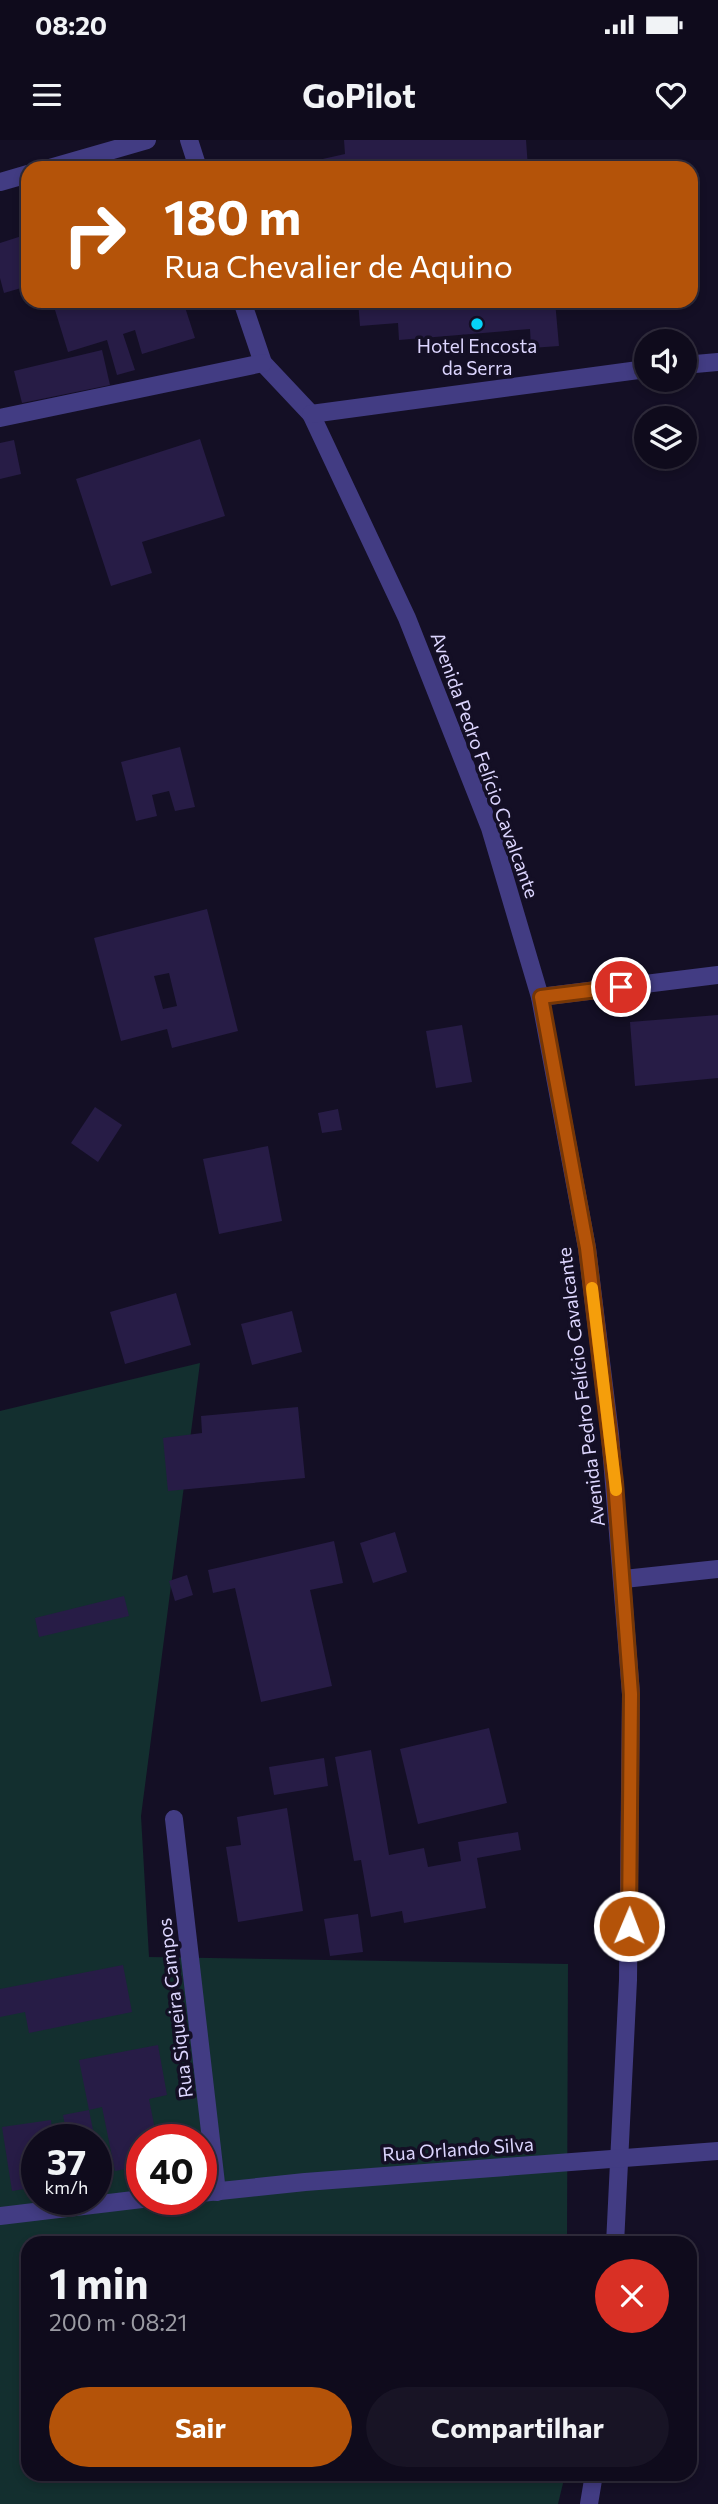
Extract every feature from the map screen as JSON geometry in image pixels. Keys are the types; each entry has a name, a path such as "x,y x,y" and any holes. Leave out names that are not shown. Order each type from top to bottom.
{"street":[{"path":"74,161 147,140"},
{"path":"189,140 196,161"},
{"path":"0,182 21,176"},
{"name":"Avenida Pedro Felício Cavalcante","path":"244,308 263,363 311,414 385,569 439,695 490,828 541,997 587,1248 624,1578 631,1694 632,1819 621,2158 616,2236"},
{"path":"697,364 718,362"},
{"path":"0,418 263,363"},
{"path":"311,414 634,371"},
{"path":"541,997 718,975"},
{"path":"624,1578 718,1569"},
{"name":"Rua Siqueira Campos","path":"174,1819 203,2124"},
{"name":"Rua Orlando Silva","path":"217,2191 718,2151"},
{"path":"0,2216 126,2201"},
{"path":"590,2504 593,2481"}],"green space":[{"path":"200,1363 141,1816 149,1957 568,1964 567,2236 21,2236 21,2481 564,2481 558,2504 0,2504 0,1411"}],"building":[{"path":"344,140 526,140 528,161 314,161 345,154"},
{"path":"21,236 21,288 4,293 0,278 0,243"},
{"path":"185,308 195,338 142,354 135,330 123,334 135,370 117,375 107,340 68,352 55,310"},
{"name":"Hotel Encosta da Serra","path":"359,308 556,308 559,346 531,348 530,329 399,340 398,323 360,326"},
{"path":"102,350 110,385 22,403 14,371"},
{"path":"200,439 225,516 142,542 152,573 111,586 76,479"},
{"path":"14,440 21,474 0,479 0,443"},
{"path":"180,747 195,807 175,811 169,791 152,795 157,816 136,821 121,762"},
{"path":"207,909 238,1031 172,1048 167,1029 121,1041 94,938","holes":["169,973 177,1006 163,1009 154,976"]},
{"path":"718,1015 718,1078 635,1086 630,1022"},
{"path":"462,1025 472,1082 436,1088 426,1031"},
{"path":"95,1107 122,1125 98,1162 71,1143"},
{"path":"338,1109 342,1130 322,1133 318,1113"},
{"path":"268,1146 282,1221 219,1234 203,1159"},
{"path":"176,1293 191,1345 125,1364 110,1312"},
{"path":"292,1311 302,1352 252,1365 241,1324"},
{"path":"298,1407 305,1478 168,1491 163,1438 202,1433 201,1416"},
{"path":"395,1532 407,1572 373,1583 360,1543"},
{"path":"334,1541 343,1583 310,1590 332,1686 261,1702 235,1588 213,1593 208,1570"},
{"path":"187,1575 193,1595 175,1601 169,1581"},
{"path":"124,1596 129,1616 39,1637 35,1618"},
{"path":"489,1728 507,1803 418,1824 400,1749"},
{"path":"371,1750 389,1855 424,1848 428,1867 461,1861 458,1842 518,1832 521,1850 477,1858 486,1908 404,1923 402,1911 371,1917 361,1860 354,1861 335,1757"},
{"path":"324,1758 328,1786 274,1795 269,1767"},
{"path":"287,1808 303,1911 238,1922 226,1847 241,1845 237,1817"},
{"path":"358,1914 363,1952 330,1956 324,1919"},
{"path":"123,1965 132,2012 29,2033 25,2012 0,2017 0,1989"},
{"path":"158,2045 167,2095 149,2099 154,2124 126,2124 126,2169 115,2171 112,2124 105,2124 102,2107 89,2110 79,2060"},
{"path":"89,2110 92,2124 65,2124 63,2115"},
{"path":"51,2120 51,2124 23,2124"},
{"path":"21,2124 21,2190 12,2191 2,2127"}],"slow traffic":[{"path":"592,1288 616,1490"}],"place":[{"name":"Hotel Encosta da Serra","path":"477,324"}],"route":[{"path":"621,987 541,997 587,1248 615,1482 631,1694 629,1926"}]}
